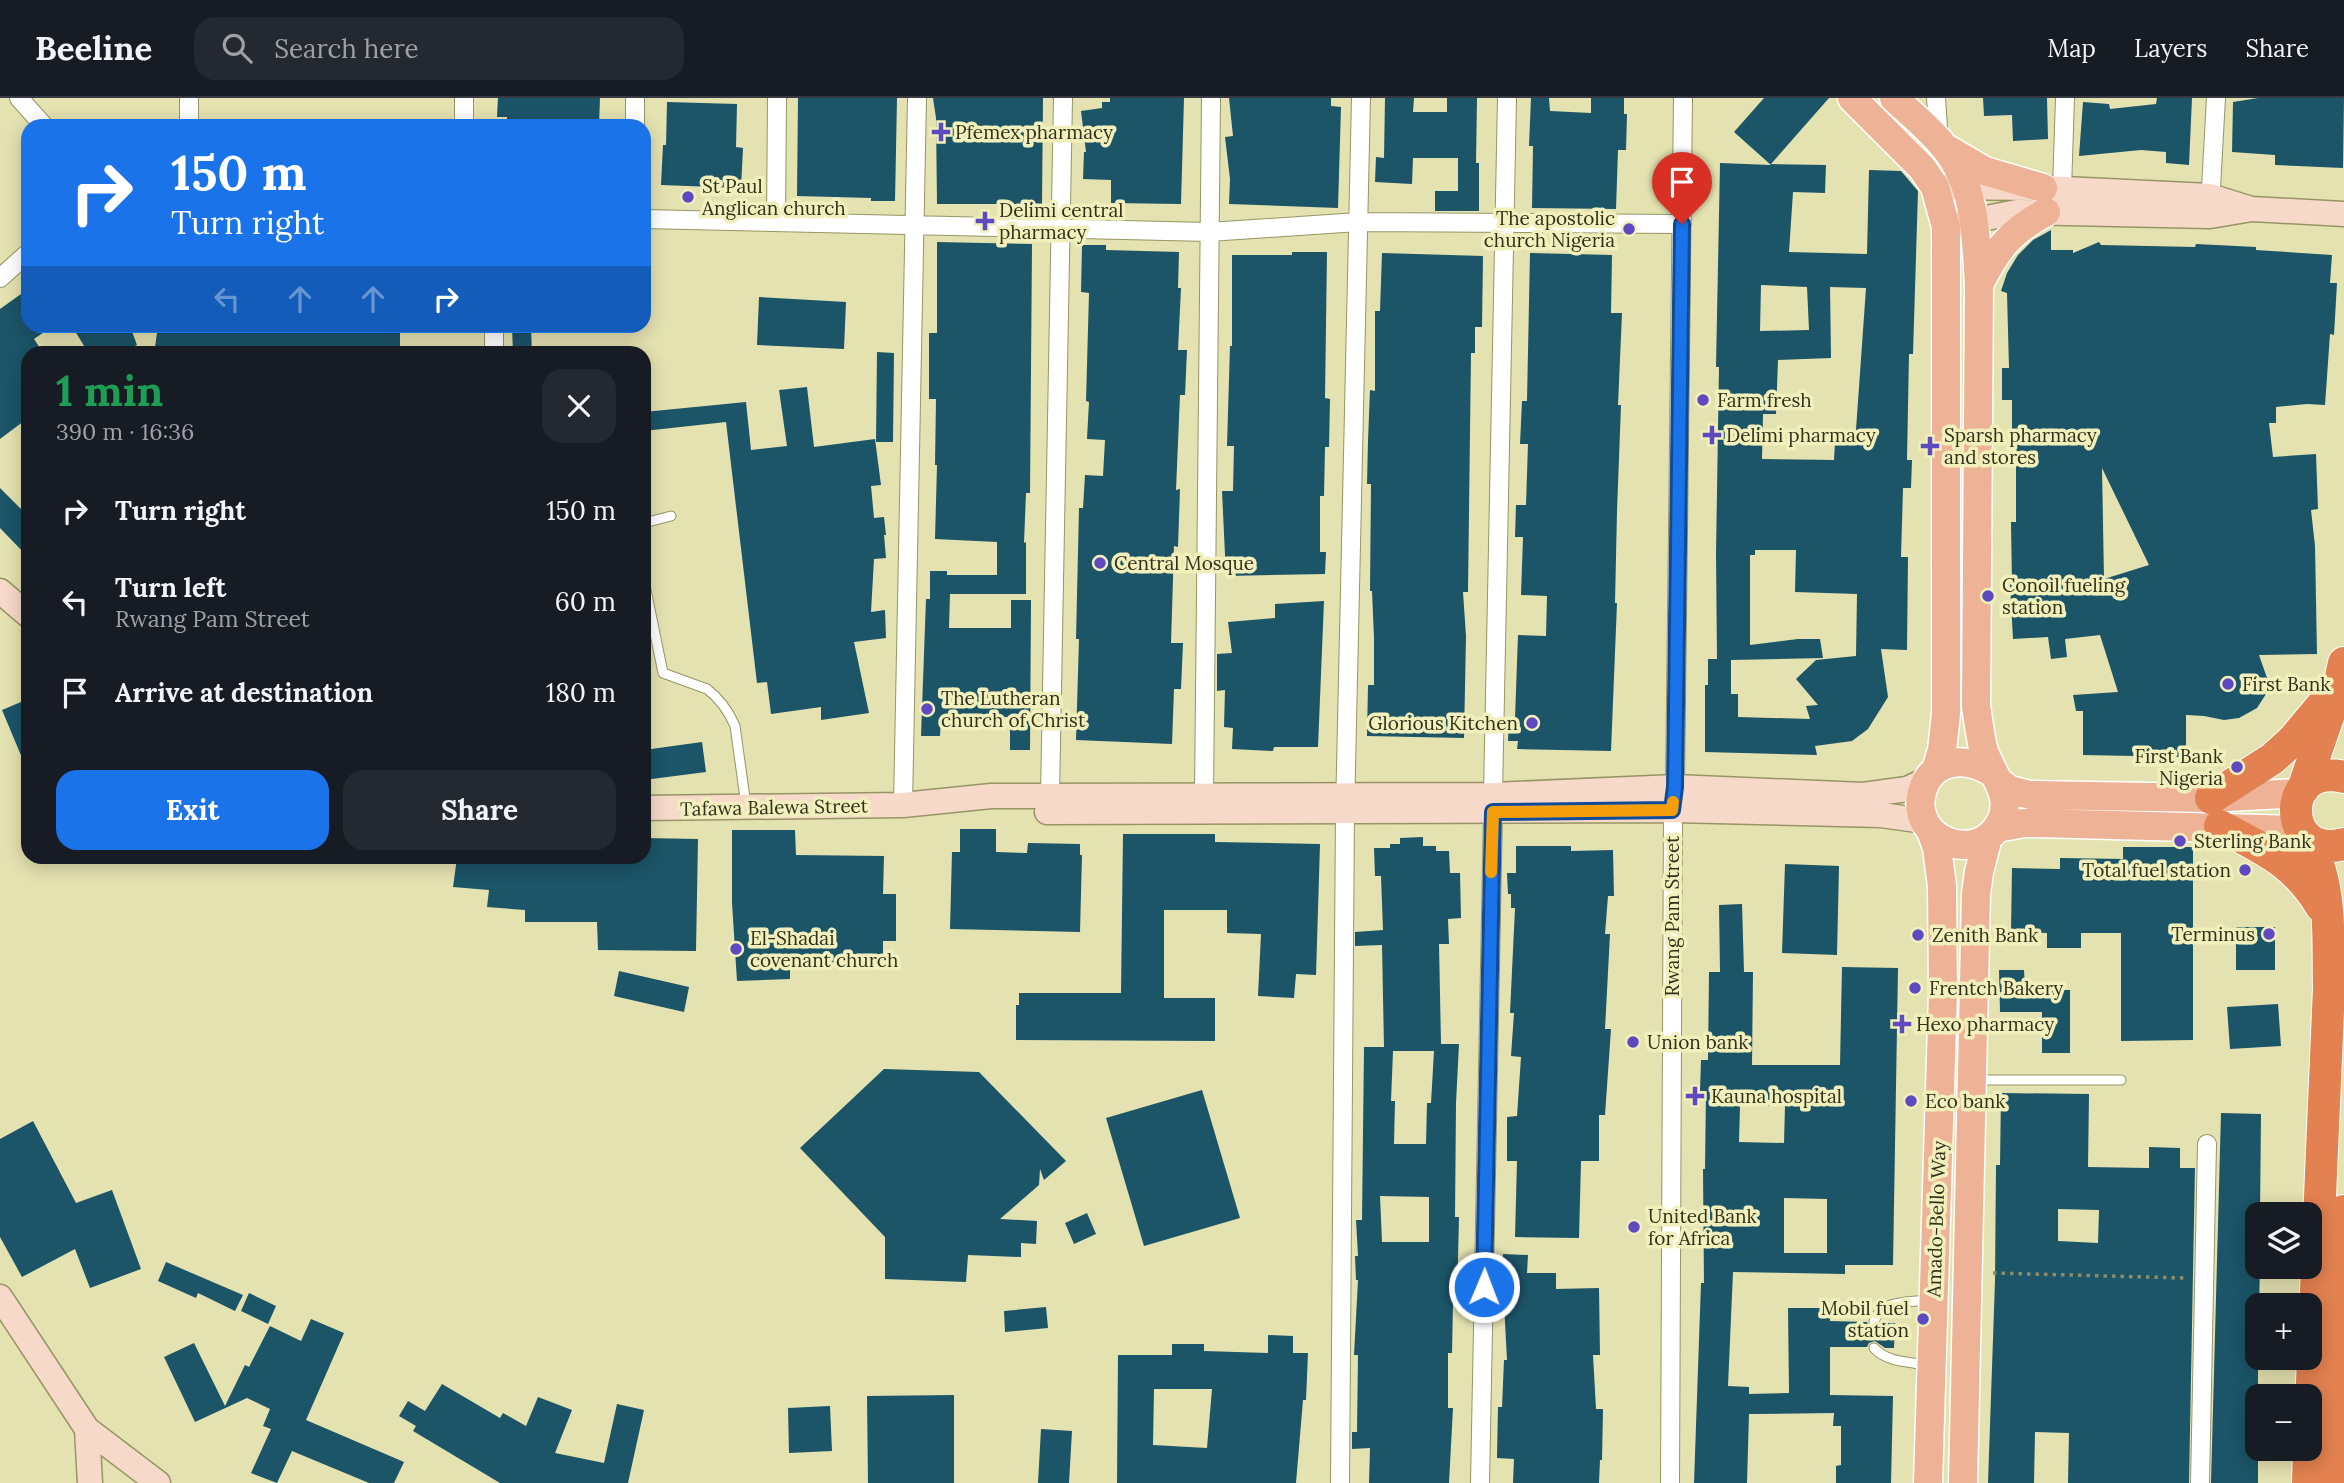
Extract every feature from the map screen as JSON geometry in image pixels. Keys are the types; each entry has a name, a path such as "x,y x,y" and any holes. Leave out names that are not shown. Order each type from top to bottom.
{"highway":[{"path":"2312,1384 2329,988 2327,915 2318,866 2295,818 2295,805 2342,674"},
{"path":"2327,915 2312,890 2297,873 2216,812 2293,740 2342,674"},
{"path":"2301,791 2318,776 2330,774 2344,777"},
{"path":"2303,833 2316,843 2328,846 2344,844"},
{"path":"2330,1483 2344,1211"},
{"path":"2308,1483 2309,1461"}],"main road":[{"path":"1852,98 1918,163 1935,187 1946,227 1946,714 1942,750 1922,792 1920,807 1928,826 1943,841 1956,845 1971,845 1993,832 2024,823 2216,812 2301,791"},
{"path":"1894,98 1942,145 1962,175 1973,220 1979,285 1976,706 1981,739 1995,777 2004,792 2006,807 2002,821 1993,832"},
{"path":"1942,145 1985,171 2050,196 2012,233 1993,258 1979,285"},
{"path":"1932,774 1950,763 1964,761 1979,764 2010,790 2030,795 2216,812 2303,833"},
{"name":"Amado-Bello Way","path":"1928,826 1939,856 1942,886 1943,992 1928,1483"},
{"name":"Amado-Bello Way","path":"1963,1483 1976,894 1979,872 1993,832"}],"street":[{"path":"19,98 38,119"},
{"path":"189,98 189,119"},
{"path":"464,98 464,119"},
{"path":"635,98 635,119"},
{"path":"776,222 777,98"},
{"path":"903,805 917,98"},
{"path":"1050,796 1063,98"},
{"path":"1204,795 1211,98"},
{"path":"1340,1483 1346,804 1361,98"},
{"path":"1480,1483 1507,98"},
{"name":"Rwang Pam Street","path":"1670,1483 1674,799 1683,98"},
{"path":"1918,163 1942,145 1936,98"},
{"path":"2050,196 2064,98"},
{"path":"2210,206 2216,98"},
{"path":"1935,187 2344,214"},
{"path":"1946,227 2017,212 2050,196"},
{"path":"651,219 1209,232 1358,222 1682,224"},
{"path":"0,278 21,259"},
{"path":"0,591 21,608"},
{"path":"903,805 985,811 1863,795 1906,789 1932,774"},
{"path":"903,805 991,796 1204,795 1346,804"},
{"path":"1674,799 1881,815 1928,826"},
{"name":"Tafawa Balewa Street","path":"651,808 903,805"},
{"path":"2200,1483 2207,1144"},
{"path":"0,1297 87,1429 158,1483"},
{"path":"87,1429 90,1483"}],"lane":[{"path":"651,521 671,516"},
{"path":"651,614 663,673 707,689 736,726 747,807"},
{"path":"1973,1080 2121,1080"},
{"path":"1874,1322 1877,1313 1898,1303 1934,1300"},
{"path":"1874,1348 1879,1354 1890,1358 1931,1366"}],"path":[{"path":"1968,1272 2204,1278"}],"building":[{"path":"498,98 600,98 599,119 497,117"},
{"path":"798,98 897,98 895,201 797,196"},
{"path":"933,98 1043,98 1042,204 937,204 936,118"},
{"path":"1110,98 1184,98 1181,204 1111,203 1111,180 1083,179 1086,152 1081,111 1102,108 1102,102 1110,102"},
{"path":"1229,98 1331,98 1331,106 1341,107 1338,208 1229,204 1230,179 1225,137 1233,136"},
{"path":"1385,98 1414,98 1413,112 1447,112 1447,98 1477,98 1476,163 1479,163 1479,211 1435,211 1435,191 1458,191 1458,158 1413,158 1412,184 1375,182 1376,157 1384,158"},
{"path":"1531,98 1549,98 1550,111 1591,113 1591,98 1624,98 1624,114 1627,114 1626,150 1618,150 1616,209 1532,208 1533,146 1529,146"},
{"path":"1764,98 1829,98 1771,164 1826,165 1825,193 1793,192 1789,252 1867,254 1869,170 1901,171 1918,191 1913,354 1909,354 1907,460 1912,460 1911,488 1903,488 1901,557 1908,557 1907,650 1881,649 1888,697 1868,729 1852,741 1815,746 1817,755 1705,752 1705,685 1708,685 1708,659 1717,659 1719,367 1716,367 1720,163 1771,165 1734,132","holes":["1761,285 1807,287 1809,330 1760,331","1830,287 1866,288 1855,444 1835,443 1834,460 1762,459 1763,414 1776,414 1778,360 1831,358","1755,550 1796,550 1795,592 1857,594 1856,656 1816,660 1796,679 1818,705 1806,706 1810,719 1738,717 1738,694 1731,694 1731,660 1823,658 1820,639 1750,645 1750,555 1755,555"]},
{"path":"1983,98 2047,98 2048,139 2013,141 2012,115 1984,116"},
{"path":"2157,98 2192,98 2189,165 2166,163 2166,152 2141,150 2079,156 2083,102 2109,104 2110,109 2156,104"},
{"path":"2258,98 2344,98 2343,168 2275,165 2275,155 2232,152 2233,102"},
{"path":"667,102 737,104 736,147 743,148 741,188 661,185 663,145 666,145"},
{"path":"2051,230 2051,250 2073,250 2073,253 2099,242 2101,245 2195,247 2196,244 2256,247 2256,250 2332,255 2330,283 2337,283 2334,335 2330,334 2325,405 2276,407 2276,423 2269,423 2273,457 2316,454 2318,509 2311,510 2315,546 2317,654 2259,655 2267,678 2266,694 2257,708 2239,718 2224,720 2186,715 2186,757 2083,755 2083,711 2076,711 2073,695 2118,692 2100,635 2065,639 2067,657 2051,659 2048,637 2013,639 2010,584 2011,522 2016,522 2016,449 2012,449 2012,400 2002,400 2002,368 2009,368 2007,293 2001,291 2007,273 2018,255 2033,240","holes":["2102,468 2149,565 2104,579"]},
{"path":"937,242 1032,244 1030,493 1026,493 1024,543 1026,542 1026,594 950,594 949,628 1011,628 1011,600 1031,600 1030,750 1010,750 1010,717 941,718 940,736 921,736 926,599 930,599 930,571 947,571 947,575 997,575 997,542 935,539 936,399 929,399 929,333 937,333"},
{"path":"1082,245 1106,245 1106,250 1179,252 1178,288 1181,288 1178,350 1187,350 1185,395 1180,395 1176,490 1180,489 1178,547 1174,546 1171,643 1183,643 1181,689 1174,689 1172,744 1076,740 1079,508 1083,508 1085,475 1103,476 1105,440 1087,439 1089,293 1081,292"},
{"path":"1292,252 1327,252 1325,398 1330,399 1329,447 1325,447 1324,496 1320,496 1320,552 1326,552 1325,574 1226,576 1222,491 1233,491 1234,446 1227,446 1232,346 1232,255 1292,255"},
{"path":"1382,253 1483,256 1482,327 1475,327 1475,353 1471,353 1468,592 1463,592 1466,636 1464,738 1367,736 1368,685 1374,685 1368,441 1370,390 1375,391 1375,311 1380,311"},
{"path":"1530,253 1612,255 1611,313 1622,313 1618,405 1621,405 1617,603 1611,751 1517,749 1518,741 1508,741 1509,718 1515,718 1518,635 1546,636 1547,596 1521,595 1523,537 1515,537 1516,505 1526,505 1528,444 1520,444 1522,401 1527,401"},
{"path":"21,294 21,333 43,333 34,339 39,346 21,346 21,423 0,439 0,309"},
{"path":"759,297 846,302 844,349 757,345"},
{"path":"76,333 133,333 137,345 135,346 84,346"},
{"path":"157,333 400,333 400,346 155,346"},
{"path":"512,333 531,333 532,346 513,346"},
{"path":"877,352 894,353 893,442 876,442"},
{"path":"807,387 814,447 875,439 881,485 871,486 874,518 884,517 886,558 874,559 871,612 885,610 886,638 854,642 869,713 821,720 821,707 771,714 767,682 757,683 726,422 651,430 651,411 746,402 751,450 787,446 779,390"},
{"path":"0,488 21,509 21,550 0,528"},
{"path":"1324,601 1318,747 1274,747 1273,751 1232,749 1233,728 1224,727 1225,690 1217,691 1217,654 1232,653 1228,622 1275,618 1275,604"},
{"path":"21,702 21,755 2,710"},
{"path":"702,742 706,772 651,779 651,749"},
{"path":"960,829 996,829 996,852 1027,853 1028,843 1080,844 1080,932 950,929 952,852 960,852"},
{"path":"732,830 795,830 796,855 884,856 883,894 896,894 896,941 883,941 883,965 790,964 790,979 737,981 732,903"},
{"path":"1123,834 1215,834 1215,842 1320,844 1316,975 1296,974 1294,998 1258,996 1261,934 1227,933 1227,910 1164,910 1164,998 1215,998 1215,1041 1016,1040 1016,1005 1019,1005 1019,993 1121,993"},
{"path":"1423,837 1423,846 1436,846 1436,851 1449,851 1450,873 1460,873 1461,918 1448,919 1449,944 1439,944 1441,1044 1459,1044 1455,1217 1459,1217 1457,1302 1453,1302 1452,1353 1448,1353 1448,1408 1453,1408 1449,1483 1369,1483 1370,1448 1352,1449 1352,1432 1357,1432 1358,1355 1354,1355 1358,1280 1355,1256 1358,1256 1356,1220 1362,1220 1364,1047 1384,1047 1382,945 1355,946 1355,932 1383,930 1381,876 1375,876 1374,848 1390,848 1390,844 1400,844 1400,838","holes":["1393,1051 1434,1051 1431,1103 1427,1103 1426,1144 1394,1144 1395,1101 1391,1101","1380,1196 1429,1197 1429,1242 1382,1242"]},
{"path":"651,838 698,839 696,951 598,950 597,922 525,922 525,910 487,907 489,890 453,887 456,864 651,864"},
{"path":"1516,846 1571,846 1571,851 1613,850 1614,896 1608,896 1605,934 1610,934 1605,1029 1611,1029 1605,1115 1599,1115 1599,1161 1581,1161 1579,1238 1515,1237 1517,1161 1507,1161 1507,1117 1517,1116 1521,1057 1511,1056 1514,1013 1510,1013 1515,908 1511,908 1507,873 1516,873"},
{"path":"2123,847 2193,847 2193,1040 2121,1041 2121,933 2081,933 2081,948 2047,948 2047,933 2011,932 2012,868 2060,869 2060,858 2123,859"},
{"path":"1785,864 1839,866 1837,955 1782,953"},
{"path":"1742,904 1744,972 1753,972 1752,1065 1840,1065 1842,967 1898,968 1893,1265 1845,1265 1845,1274 1733,1272 1728,1386 1749,1387 1749,1394 1789,1393 1788,1308 1830,1308 1830,1321 1867,1322 1869,1327 1874,1329 1881,1323 1895,1323 1894,1348 1885,1348 1875,1341 1867,1347 1830,1347 1830,1395 1893,1396 1891,1483 1836,1483 1836,1466 1841,1465 1841,1426 1833,1426 1834,1413 1749,1414 1747,1483 1694,1483 1701,1283 1704,1283 1703,1169 1706,1091 1700,1091 1701,1060 1708,1060 1709,972 1720,972 1719,905","holes":["1740,1106 1785,1106 1784,1143 1739,1142","1784,1198 1827,1199 1827,1253 1784,1253"]},
{"path":"2236,927 2275,927 2275,970 2236,970"},
{"path":"1999,970 2024,970 2025,990 2070,990 2070,1053 2042,1053 2042,1012 2000,1012"},
{"path":"619,971 689,987 684,1012 614,996"},
{"path":"2278,1004 2281,1046 2230,1049 2227,1007"},
{"path":"884,1069 979,1072 1066,1161 1044,1180 1040,1169 1039,1185 1000,1219 1037,1221 1036,1244 1021,1243 1021,1257 968,1255 966,1282 885,1279 885,1237 800,1148"},
{"path":"1202,1090 1240,1218 1144,1246 1106,1118"},
{"path":"2001,1093 2089,1094 2088,1167 2149,1168 2149,1147 2180,1148 2180,1168 2195,1168 2189,1483 2068,1483 2069,1433 2035,1432 2034,1483 1988,1483 1996,1165 2000,1165","holes":["2058,1209 2099,1210 2098,1243 2058,1241"]},
{"path":"2221,1113 2261,1114 2260,1202 2245,1202 2245,1279 2260,1279 2259,1293 2245,1293 2245,1370 2258,1370 2258,1384 2245,1384 2245,1461 2258,1461 2258,1483 2211,1483"},
{"path":"33,1121 76,1203 112,1190 141,1269 90,1288 75,1249 22,1277 0,1237 0,1139"},
{"path":"1087,1213 1096,1234 1074,1244 1065,1223"},
{"path":"1503,1254 1528,1255 1527,1273 1556,1273 1556,1289 1599,1288 1600,1355 1593,1355 1596,1409 1603,1409 1599,1483 1513,1483 1514,1459 1497,1458 1498,1407 1502,1407 1504,1360 1507,1360 1502,1304"},
{"path":"166,1262 243,1295 235,1311 198,1293 196,1298 158,1281"},
{"path":"249,1293 276,1306 268,1324 241,1311"},
{"path":"1046,1307 1048,1328 1005,1332 1004,1311"},
{"path":"311,1319 344,1333 306,1420 404,1462 394,1483 369,1483 292,1451 277,1483 251,1473 271,1429 263,1426 270,1409 247,1398 195,1422 164,1357 194,1343 225,1406 245,1365 249,1367 270,1326 301,1341"},
{"path":"1268,1335 1293,1336 1293,1353 1308,1353 1306,1400 1303,1400 1296,1483 1117,1483 1118,1355 1172,1355 1172,1344 1204,1344 1204,1351 1268,1353","holes":["1154,1389 1212,1389 1207,1448 1153,1445"]},
{"path":"442,1384 500,1418 503,1413 526,1426 538,1397 572,1410 555,1453 604,1463 617,1404 644,1410 628,1483 500,1483 413,1431 416,1426 399,1416 408,1401 425,1411"},
{"path":"954,1395 954,1483 868,1483 867,1396"},
{"path":"830,1406 832,1451 789,1453 788,1408"},
{"path":"1041,1429 1072,1431 1069,1483 1038,1483"}],"slow traffic":[{"path":"1491,872 1493,812 1672,810 1673,802"}],"place":[{"name":"Pfemex pharmacy","path":"941,132"},
{"name":"St Paul Anglican church","path":"688,197"},
{"name":"Delimi central pharmacy","path":"985,221"},
{"name":"The apostolic church Nigeria","path":"1629,229"},
{"name":"Farm fresh","path":"1703,400"},
{"name":"Delimi pharmacy","path":"1712,435"},
{"name":"Sparsh pharmacy and stores","path":"1930,446"},
{"name":"Central Mosque","path":"1100,563"},
{"name":"Conoil fueling station","path":"1988,596"},
{"name":"First Bank","path":"2228,684"},
{"name":"The Lutheran church of Christ","path":"927,709"},
{"name":"Glorious Kitchen","path":"1532,723"},
{"name":"First Bank Nigeria","path":"2237,767"},
{"name":"Sterling Bank","path":"2180,841"},
{"name":"Total fuel station","path":"2245,870"},
{"name":"Terminus","path":"2269,934"},
{"name":"Zenith Bank","path":"1918,935"},
{"name":"El-Shadai covenant church","path":"736,949"},
{"name":"Frentch Bakery","path":"1915,988"},
{"name":"Hexo pharmacy","path":"1902,1024"},
{"name":"Union bank","path":"1633,1042"},
{"name":"Kauna hospital","path":"1695,1096"},
{"name":"Eco bank","path":"1911,1101"},
{"name":"United Bank for Africa","path":"1634,1227"},
{"name":"Mobil fuel station","path":"1923,1319"}],"route":[{"path":"1484,1287 1493,812 1672,810 1675,787 1682,224"}]}
